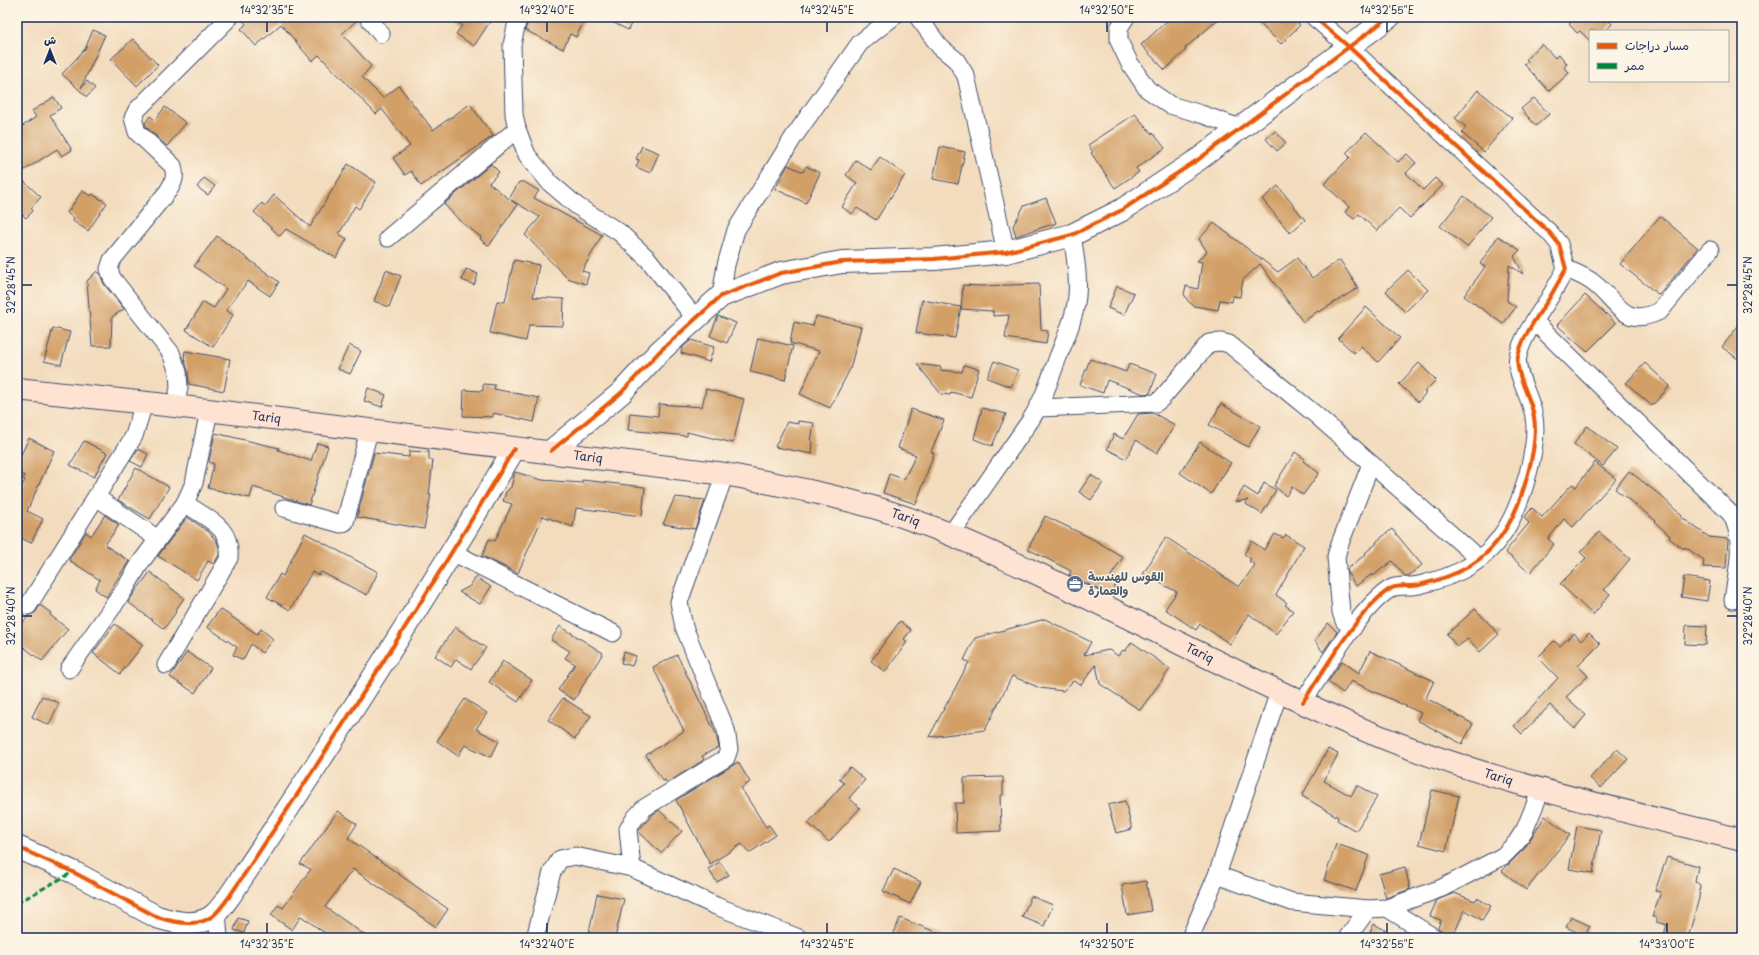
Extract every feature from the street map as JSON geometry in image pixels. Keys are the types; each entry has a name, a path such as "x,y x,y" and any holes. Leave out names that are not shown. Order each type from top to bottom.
{"main road":[{"name":"Tariq","path":"17,389 175,406 725,474 782,485 850,501 913,520 951,534 1073,590 1279,692 1351,725 1459,766 1541,790 1742,840"}],"street":[{"path":"175,406 179,388 178,372 171,353 120,290 112,278 109,269 112,260 174,182 175,174 173,166 136,132 133,118 136,110 230,17"},
{"path":"368,17 382,34"},
{"path":"518,17 512,45 514,114 517,129 527,155 550,183 577,206 619,232 648,259 695,318"},
{"path":"721,296 726,264 736,230 793,138 860,43 894,17"},
{"path":"918,17 940,47 956,60 966,76 1006,252"},
{"path":"1126,17 1119,28 1119,41 1129,62 1147,89 1170,105 1240,128"},
{"path":"1303,702 1353,628 1372,603 1393,588 1418,585 1444,579 1463,571 1490,549 1507,528 1519,503 1529,469 1534,440 1534,417 1517,366 1518,357 1534,321 1566,269 1559,244 1550,233 1349,47 1314,17"},
{"path":"551,452 621,393 659,352 721,296 781,273 842,262 934,259 1006,252 1072,235 1122,210 1199,159 1389,17"},
{"path":"388,238 517,129"},
{"path":"951,534 1038,408 1075,314 1077,265 1072,235"},
{"path":"1566,269 1587,278 1597,286 1619,309 1627,314 1635,317 1648,316 1660,311 1710,250"},
{"path":"1534,321 1732,514 1737,524 1740,550 1733,600"},
{"path":"1038,408 1156,403 1209,344 1221,342 1229,344 1316,415 1479,559"},
{"path":"28,606 134,436 144,403"},
{"path":"69,669 158,538 185,503 194,483 210,411"},
{"path":"284,508 341,524 345,522 369,431"},
{"path":"17,847 73,872 157,917 171,921 192,923 206,921 217,912 330,747 452,552 514,449"},
{"path":"1353,628 1344,621 1340,612 1336,557 1371,464"},
{"path":"632,868 628,829 635,818 644,808 726,758 730,749 726,730 684,627 679,602 725,474"},
{"path":"96,497 158,538"},
{"path":"166,665 229,558 229,542 222,529 185,503"},
{"path":"452,552 613,633"},
{"path":"1190,938 1217,875 1279,692"},
{"path":"1217,875 1292,902 1368,909 1387,908 1442,888 1503,856 1516,843 1525,829 1541,790"},
{"path":"535,938 552,872 560,859 575,856 632,868 716,906 799,938"},
{"path":"1387,908 1435,938"},
{"path":"1347,938 1368,909"},
{"path":"217,912 219,938"}],"building":[{"path":"240,17 358,17 358,19 342,34 371,66 362,77 383,98 399,86 433,130 470,104 493,136 421,186 411,171 405,175 393,158 410,146 382,109 376,114 319,55 312,61 281,24 256,46 241,29 246,24"},
{"path":"449,17 493,17 474,46 456,34 462,25"},
{"path":"530,17 586,17 576,37 570,34 563,49 525,30"},
{"path":"602,17 634,17 628,30"},
{"path":"1171,17 1221,17 1185,48 1186,50 1165,70 1141,45"},
{"path":"1253,17 1292,17 1300,25 1281,44"},
{"path":"1577,17 1606,17 1612,24 1606,30 1589,30 1589,40 1580,31 1577,33 1569,24"},
{"path":"93,30 105,35 81,88 87,81 95,88 87,97 62,74 85,49"},
{"path":"133,39 158,65 137,86 111,59"},
{"path":"1542,44 1555,58 1559,54 1567,64 1564,67 1569,73 1549,91 1524,64 1528,61 1526,59"},
{"path":"1478,90 1512,118 1484,152 1462,133 1466,127 1455,118"},
{"path":"54,97 61,108 50,115 72,150 62,156 57,149 17,175 17,130 36,117 32,111"},
{"path":"1534,98 1549,114 1536,126 1521,109"},
{"path":"165,107 186,123 167,146 146,127 145,123 150,116 155,120"},
{"path":"1135,114 1165,148 1136,168 1139,172 1115,188 1091,153 1093,152 1088,145"},
{"path":"1275,131 1286,143 1277,151 1266,139"},
{"path":"1366,132 1398,162 1407,154 1416,163 1406,173 1423,190 1435,178 1443,185 1410,218 1399,208 1377,231 1359,214 1354,219 1345,212 1349,207 1324,184 1350,157 1346,153"},
{"path":"642,146 659,153 650,173 636,167 639,160 636,159"},
{"path":"940,147 965,152 958,184 933,179"},
{"path":"880,157 905,175 876,220 857,208 852,214 842,207 857,183 846,175 856,160 871,170"},
{"path":"348,164 376,182 359,209 355,206 339,234 347,239 336,258 286,229 280,236 254,212 262,203 265,206 274,195 310,227"},
{"path":"491,164 499,172 489,183 509,199 519,182 524,182 539,191 534,198 602,235 582,271 589,273 586,284 567,278 525,235 540,217 511,200 517,205 489,246 480,239 481,237 460,221 444,204"},
{"path":"788,165 803,172 806,166 820,173 806,203 775,189"},
{"path":"17,175 41,197 31,208 33,211 26,218 17,210"},
{"path":"204,178 215,186 208,195 197,187"},
{"path":"1278,186 1305,220 1290,233 1262,199"},
{"path":"82,191 91,196 92,194 107,203 88,231 73,221 74,218 67,213"},
{"path":"1464,196 1491,217 1467,247 1440,226"},
{"path":"1046,198 1056,223 1016,236 1013,226 1024,206"},
{"path":"1660,216 1698,248 1659,295 1620,264"},
{"path":"1214,223 1278,272 1297,258 1312,278 1340,260 1358,288 1319,312 1318,311 1303,322 1260,264 1243,280 1240,297 1233,296 1232,302 1220,300 1218,310 1194,306 1188,301 1184,294 1186,286 1198,289 1202,262 1197,261 1207,252 1199,239"},
{"path":"217,236 279,282 270,296 248,281 226,310 233,315 213,347 186,330 203,302 214,308 226,289 194,266"},
{"path":"1498,236 1520,250 1514,256 1523,274 1509,265 1507,301 1516,307 1503,324 1464,296 1485,267 1480,264"},
{"path":"514,260 539,265 533,297 564,299 563,326 529,325 526,341 490,333 497,301 505,302"},
{"path":"466,269 478,274 474,285 462,280"},
{"path":"386,270 401,276 389,307 374,301"},
{"path":"1408,270 1428,290 1405,312 1386,291"},
{"path":"97,271 100,274 104,284 124,309 112,317 111,346 92,346 87,281"},
{"path":"1039,284 1041,330 1048,331 1046,344 1005,338 1009,315 993,316 993,311 961,309 963,285 981,286"},
{"path":"1117,286 1134,293 1124,315 1108,308"},
{"path":"1585,295 1616,323 1587,352 1557,325"},
{"path":"922,300 961,307 955,338 916,333"},
{"path":"1366,307 1400,338 1378,362 1361,346 1354,353 1338,338"},
{"path":"718,316 736,323 727,343 710,336"},
{"path":"816,316 861,327 850,369 830,408 800,394 819,351 790,343 794,322 813,326"},
{"path":"1742,321 1742,362 1722,347"},
{"path":"53,328 70,332 61,365 44,361"},
{"path":"758,338 793,346 785,380 750,372"},
{"path":"691,340 714,347 709,362 681,353 683,347"},
{"path":"349,345 361,351 350,374 338,369"},
{"path":"185,351 230,359 224,391 189,384 188,371 184,358"},
{"path":"1090,359 1126,372 1129,364 1157,374 1150,393 1144,394 1107,380 1103,393 1080,385"},
{"path":"994,361 1018,370 1011,387 987,378"},
{"path":"1419,363 1436,380 1424,392 1426,393 1418,402 1399,384"},
{"path":"1645,363 1670,386 1652,406 1626,383"},
{"path":"917,364 941,367 940,370 962,372 964,365 979,369 971,397 951,392 950,395 941,394"},
{"path":"483,384 495,385 494,389 539,398 534,422 493,413 493,417 463,416 464,390 483,391"},
{"path":"368,388 386,395 382,407 364,401"},
{"path":"706,389 744,399 733,443 687,432 687,436 628,430 630,413 658,416 659,404 702,407"},
{"path":"1221,404 1260,426 1248,447 1209,425"},
{"path":"982,408 1006,414 992,446 974,439"},
{"path":"911,409 944,420 931,452 934,453 916,504 883,493 889,474 904,479 916,455 898,448"},
{"path":"1153,413 1175,425 1157,453 1136,440 1126,459 1107,449 1114,434 1123,439 1138,414"},
{"path":"798,421 814,423 811,442 813,442 812,454 775,447 787,422 798,424"},
{"path":"1587,426 1617,449 1603,466 1574,444"},
{"path":"215,433 279,448 278,450 311,461 317,443 328,446 309,505 253,487 250,498 208,488 214,464 209,462"},
{"path":"29,438 54,451 27,511 43,519 31,543 17,536 17,496 25,480 23,479 25,476 17,472 17,463"},
{"path":"84,441 107,453 94,477 70,465"},
{"path":"1200,442 1231,463 1211,494 1180,473"},
{"path":"138,449 148,454 142,467 130,461"},
{"path":"409,451 429,452 429,460 433,460 429,495 431,495 424,529 357,517 374,453 409,457"},
{"path":"1295,452 1305,459 1303,461 1319,473 1303,495 1292,487 1286,496 1274,486"},
{"path":"1595,462 1616,479 1573,527 1564,519 1548,539 1554,544 1530,573 1505,552 1529,523 1524,518 1532,508 1542,517 1572,484 1576,487"},
{"path":"136,468 169,487 150,519 118,500"},
{"path":"1629,471 1660,495 1682,516 1681,517 1709,537 1728,539 1726,568 1703,567 1704,560 1685,547 1684,549 1669,538 1670,536 1655,522 1656,521 1615,489"},
{"path":"515,472 542,480 582,483 582,480 645,487 642,516 576,508 573,527 543,516 518,573 482,556 489,539 495,541 512,504 503,501 506,492 511,487"},
{"path":"1091,475 1103,483 1091,500 1079,492"},
{"path":"1264,483 1276,490 1262,514 1246,504 1248,500 1235,502 1244,487 1258,496"},
{"path":"675,497 705,500 695,529 663,524"},
{"path":"105,515 119,525 105,545 129,561 106,597 95,589 100,580 69,560 86,532 91,536"},
{"path":"1045,516 1091,538 1123,557 1111,576 1119,580 1110,595 1069,575 1071,571 1028,549"},
{"path":"187,517 209,532 217,542 219,548 219,555 214,564 208,561 197,580 158,556"},
{"path":"1392,529 1422,565 1408,576 1405,576 1392,561 1373,576 1372,574 1356,586 1348,574 1347,569 1366,554 1365,553 1377,543 1376,542"},
{"path":"1599,532 1630,559 1604,590 1610,594 1593,615 1560,584 1586,558 1580,552"},
{"path":"305,533 378,572 367,595 321,572 319,575 312,572 290,610 267,597 280,574 283,576"},
{"path":"1275,534 1283,538 1286,535 1304,546 1276,595 1287,603 1285,605 1293,611 1276,634 1249,614 1230,644 1200,624 1196,630 1165,609 1177,592 1143,574 1166,537 1239,587 1255,565 1249,561 1251,559 1244,554 1252,541 1264,550"},
{"path":"150,572 184,598 164,629 128,602"},
{"path":"476,577 491,587 480,604 459,592 470,586"},
{"path":"1684,577 1710,581 1707,601 1681,597"},
{"path":"40,605 68,629 42,661 17,642 17,630 28,616 36,612"},
{"path":"220,609 257,634 261,629 273,639 262,653 251,644 243,660 233,655 237,647 207,627"},
{"path":"1475,609 1499,634 1480,652 1468,639 1457,647 1447,634"},
{"path":"1045,619 1091,642 1084,655 1109,650 1118,656 1123,650 1125,651 1132,642 1170,669 1140,710 1100,684 1096,665 1081,685 1073,681 1063,691 1040,688 1012,676 985,730 929,737 969,662 964,660 975,638"},
{"path":"900,621 911,630 904,639 907,642 885,672 871,661"},
{"path":"1328,623 1337,632 1323,652 1315,641"},
{"path":"115,624 143,645 120,674 93,653"},
{"path":"1686,625 1707,626 1706,645 1685,644"},
{"path":"560,626 603,653 574,700 558,690 575,664 565,658 570,651 551,640"},
{"path":"455,627 486,648 471,669 456,659 451,667 435,656"},
{"path":"1574,633 1581,641 1589,633 1600,644 1578,666 1588,676 1566,697 1586,715 1575,728 1550,705 1522,734 1514,726 1558,678 1538,657 1554,641 1560,646"},
{"path":"1370,651 1434,681 1426,698 1473,724 1462,744 1417,720 1421,713 1351,681 1343,693 1328,682 1342,661 1359,673"},
{"path":"187,652 211,668 195,693 170,677"},
{"path":"624,652 636,656 632,666 621,663"},
{"path":"677,655 716,734 719,747 702,756 704,760 667,783 665,780 663,781 646,755 684,731 653,667"},
{"path":"503,661 532,680 518,702 489,682"},
{"path":"42,696 59,703 49,725 32,717"},
{"path":"563,698 591,716 575,739 548,720"},
{"path":"465,699 487,713 476,729 499,741 491,757 465,745 458,756 437,741"},
{"path":"1328,749 1338,754 1324,781 1351,796 1357,785 1377,797 1356,831 1337,820 1338,817 1302,796"},
{"path":"1617,749 1628,759 1601,788 1590,778"},
{"path":"738,762 750,782 741,788 766,827 769,825 776,835 749,853 742,844 710,864 676,800"},
{"path":"850,767 865,780 849,798 860,808 829,842 808,823 844,783 839,779"},
{"path":"1003,777 1003,795 1000,795 1001,831 956,833 955,803 964,803 964,778"},
{"path":"1432,790 1459,796 1446,851 1419,844"},
{"path":"1125,801 1132,829 1116,833 1108,805"},
{"path":"659,810 682,831 661,853 638,831 654,813"},
{"path":"338,811 357,824 348,838 448,909 436,927 353,869 325,907 369,938 332,938 301,916 292,930 271,915 278,905 283,908 311,869 300,864"},
{"path":"1545,816 1570,835 1526,890 1502,871 1524,849"},
{"path":"1577,826 1601,830 1593,873 1569,869"},
{"path":"1336,844 1369,855 1356,891 1324,880"},
{"path":"1667,857 1698,866 1695,881 1700,885 1699,898 1688,938 1663,938 1667,925 1656,922 1656,917 1652,917 1661,892 1655,891"},
{"path":"720,862 729,875 717,882 708,869"},
{"path":"1405,867 1410,889 1386,898 1379,874"},
{"path":"894,869 921,882 910,904 883,891"},
{"path":"1146,881 1151,911 1127,915 1122,885"},
{"path":"1454,893 1475,901 1477,898 1491,906 1482,920 1465,910 1452,938 1445,938 1444,933 1438,928 1441,920 1430,916 1437,900"},
{"path":"597,894 624,899 615,938 588,938"},
{"path":"1031,896 1053,905 1044,926 1022,917"},
{"path":"1571,917 1590,926 1585,936 1566,927"},
{"path":"238,918 248,921 244,933 234,930"},
{"path":"900,918 949,937 949,938 892,938"},
{"path":"1374,924 1400,938 1367,938"}],"marked path":[{"path":"17,903 73,872"}],"cycle path":[{"path":"1303,702 1356,623 1381,596 1392,588 1416,586 1446,577 1469,566 1490,550 1507,527 1513,516 1528,474 1532,458 1535,429 1533,410 1517,363 1518,356 1527,333 1566,269 1559,244 1550,233 1349,47 1314,17"},
{"path":"551,451 621,393 659,352 721,296 781,273 842,262 934,259 1006,252 1072,235 1122,210 1199,159 1389,17"},
{"path":"17,847 73,872 157,917 180,923 196,923 211,917 229,897 339,731 410,619 514,449"}],"place":[{"name":"القوس للهندسة والعمارة","path":"1075,584"}]}
